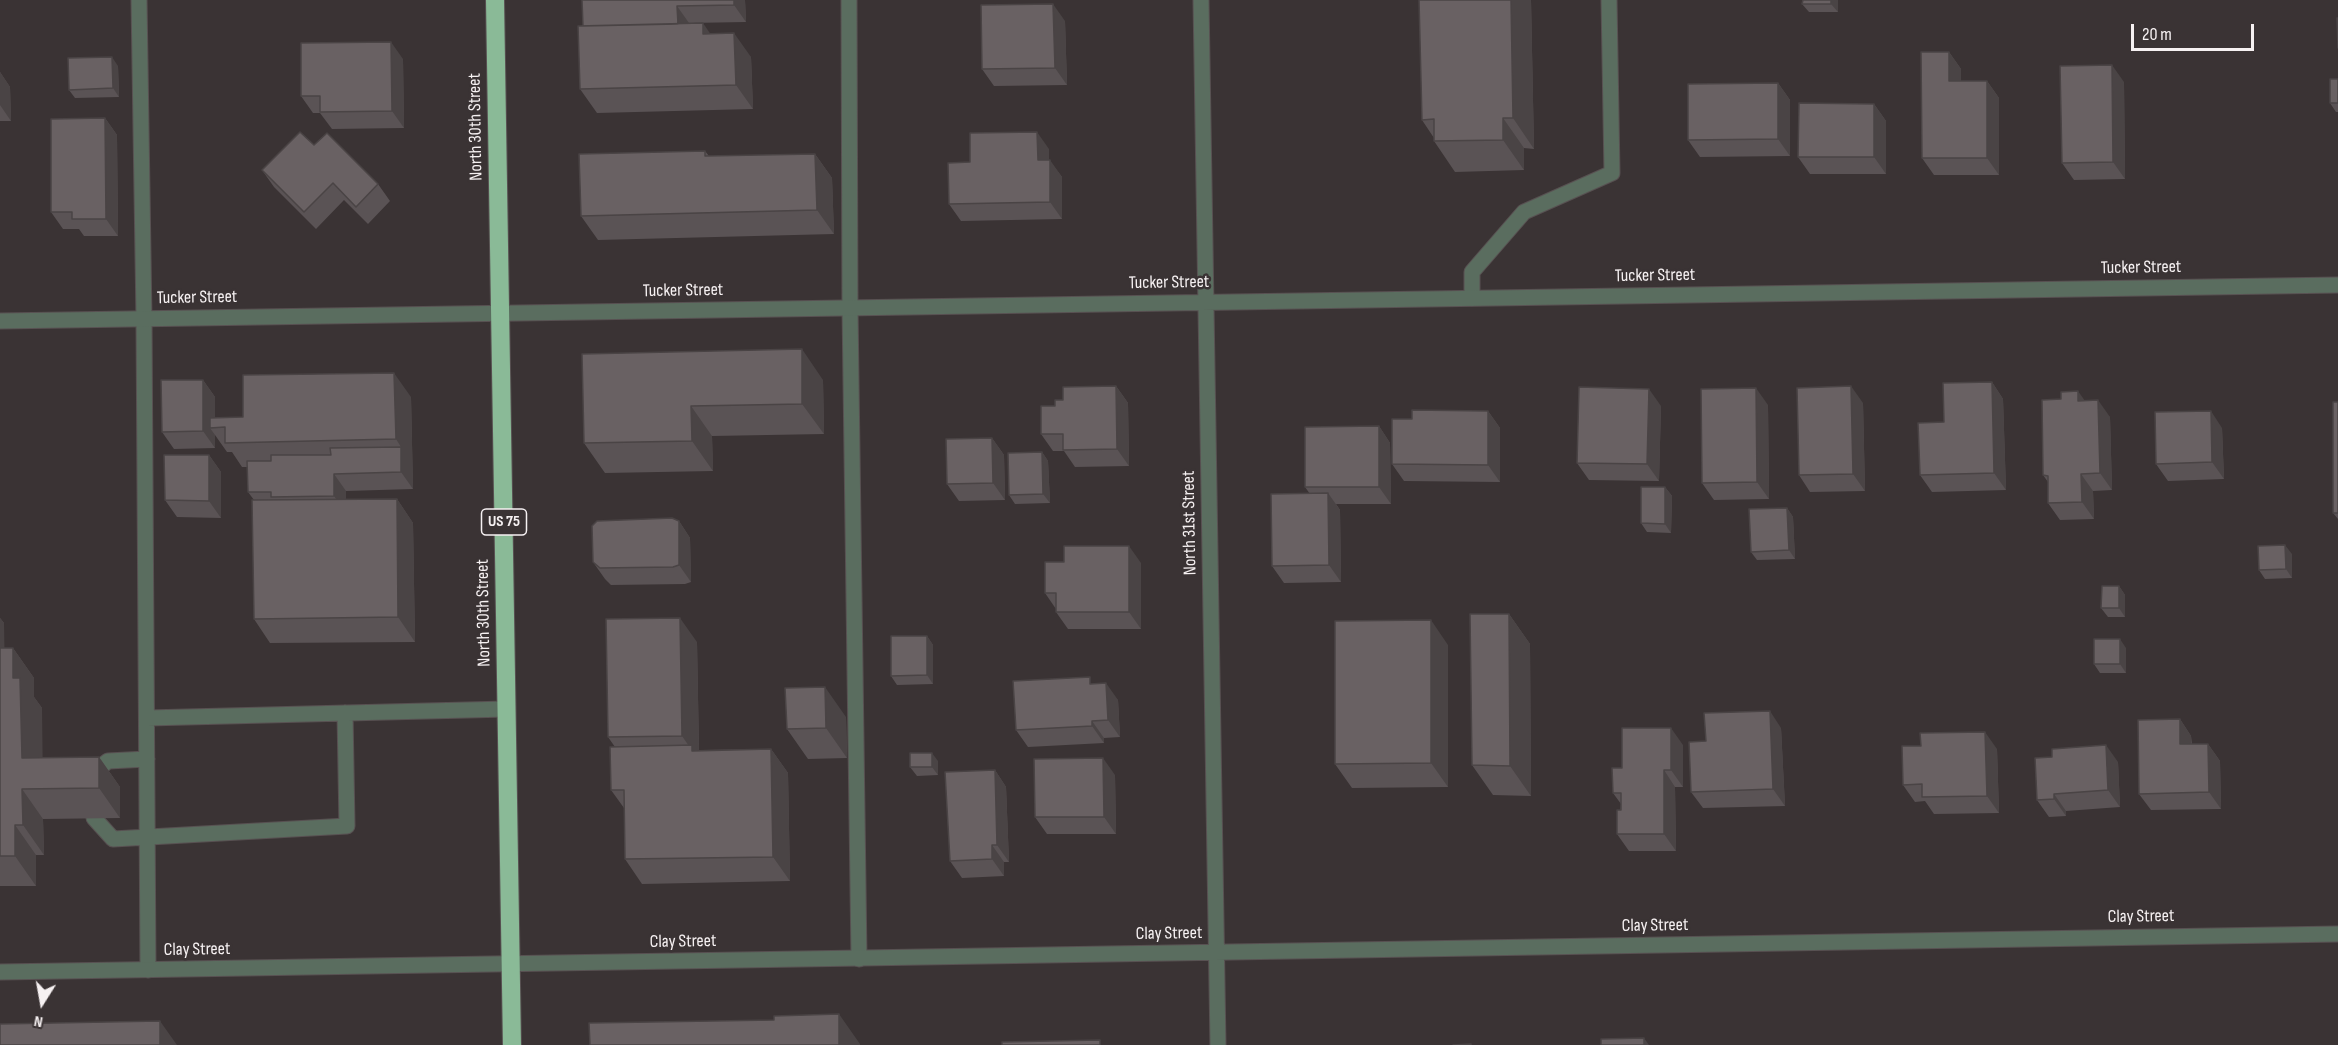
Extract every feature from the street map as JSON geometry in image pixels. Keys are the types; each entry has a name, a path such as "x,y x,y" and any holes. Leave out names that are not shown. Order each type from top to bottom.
{"highway":[{"name":"North 30th Street","path":"495,0 512,1045"}],"street":[{"path":"139,0 144,319 148,970"},
{"path":"849,0 850,308 859,959"},
{"name":"North 31st Street","path":"1201,0 1218,1045"},
{"path":"1472,298 1472,272 1524,212 1612,173 1609,0"},
{"name":"Tucker Street","path":"0,321 2338,285"},
{"path":"147,718 507,709"},
{"path":"94,818 113,839 347,826 345,713"},
{"path":"94,787 94,772 108,761 147,759"},
{"name":"Clay Street","path":"0,972 2338,933"}],"building":[{"path":"582,0 734,0 734,5 677,6 678,24 583,26"},
{"path":"1419,0 1511,0 1513,118 1503,118 1503,140 1434,141 1434,119 1422,120"},
{"path":"1803,0 1831,0 1831,4 1802,4"},
{"path":"1053,4 1055,68 982,69 981,5"},
{"path":"703,23 703,34 734,33 736,85 580,89 578,26"},
{"path":"391,42 392,111 320,112 320,96 301,96 301,43"},
{"path":"1921,52 1949,52 1949,81 1987,81 1987,158 1922,158"},
{"path":"112,57 113,88 69,90 68,58"},
{"path":"2112,65 2113,162 2062,163 2060,66"},
{"path":"2330,79 2338,79 2338,103 2330,103"},
{"path":"1778,83 1778,139 1688,140 1688,84"},
{"path":"1799,103 1874,104 1874,157 1798,157"},
{"path":"105,118 106,219 72,219 72,212 51,212 51,119"},
{"path":"300,132 314,145 327,133 378,184 356,207 333,183 304,212 262,170"},
{"path":"1037,132 1038,160 1050,160 1050,202 949,204 948,163 970,162 970,133"},
{"path":"705,151 705,156 815,154 817,210 581,216 579,154"},
{"path":"802,349 802,404 691,406 692,441 584,443 582,354"},
{"path":"394,373 396,439 225,443 225,427 210,428 210,418 243,417 243,375"},
{"path":"161,380 203,380 203,431 162,432"},
{"path":"1992,382 1994,473 1920,475 1918,423 1944,422 1943,383"},
{"path":"1116,386 1117,449 1063,450 1063,434 1041,434 1041,406 1055,406 1055,400 1063,400 1063,387"},
{"path":"1851,386 1853,474 1799,475 1797,388"},
{"path":"1579,387 1649,389 1647,464 1577,463"},
{"path":"1756,388 1757,482 1702,483 1701,389"},
{"path":"2078,391 2078,401 2098,400 2100,473 2081,474 2082,502 2048,503 2048,476 2043,475 2042,400 2061,399 2061,392"},
{"path":"2333,402 2338,402 2338,513 2333,513"},
{"path":"1412,410 1488,411 1488,465 1392,464 1392,419 1412,419"},
{"path":"2211,411 2212,462 2156,464 2155,412"},
{"path":"1379,426 1379,487 1305,487 1305,427"},
{"path":"992,438 993,483 947,484 946,439"},
{"path":"401,447 401,472 334,474 334,496 271,497 271,492 248,492 247,461 271,461 271,455 331,455 330,448"},
{"path":"1042,452 1043,494 1009,495 1008,453"},
{"path":"164,455 209,455 209,501 165,500"},
{"path":"1641,487 1665,487 1665,524 1641,523"},
{"path":"1328,493 1329,565 1272,566 1271,494"},
{"path":"397,499 398,617 254,619 252,500"},
{"path":"1787,508 1789,550 1751,552 1749,509"},
{"path":"672,518 679,521 679,565 600,568 593,562 592,526 597,521"},
{"path":"2285,545 2286,569 2259,570 2258,546"},
{"path":"1064,546 1129,546 1129,612 1056,612 1056,593 1045,593 1045,562 1064,562"},
{"path":"2102,586 2119,586 2119,608 2101,608"},
{"path":"1470,614 1509,614 1510,766 1472,765"},
{"path":"680,618 682,736 608,737 606,619"},
{"path":"1431,620 1431,763 1335,764 1335,621"},
{"path":"891,636 927,636 927,675 891,676"},
{"path":"2094,639 2120,639 2120,664 2094,664"},
{"path":"0,648 13,648 13,678 20,678 22,758 99,757 99,788 22,789 23,825 15,825 15,856 0,856"},
{"path":"1090,677 1090,684 1106,683 1108,720 1092,721 1092,726 1016,730 1013,681"},
{"path":"825,687 826,728 787,729 785,688"},
{"path":"1770,711 1773,789 1691,792 1689,742 1706,741 1704,713"},
{"path":"2180,719 2180,744 2208,744 2209,792 2139,794 2138,720"},
{"path":"1622,728 1671,728 1671,770 1664,770 1664,834 1617,834 1617,810 1621,810 1621,793 1613,793 1612,768 1622,768"},
{"path":"1985,732 1987,796 1922,797 1922,784 1903,785 1902,746 1921,746 1920,733"},
{"path":"692,745 692,751 771,749 773,857 625,859 624,790 611,790 610,747"},
{"path":"2106,745 2108,790 2054,794 2054,799 2037,800 2035,758 2052,757 2052,749"},
{"path":"910,753 932,753 932,767 910,767"},
{"path":"1103,758 1104,817 1035,817 1034,759"},
{"path":"995,770 997,845 992,845 992,859 950,861 945,772"},
{"path":"839,1014 839,1045 590,1045 589,1023 774,1020 774,1016"},
{"path":"160,1021 160,1045 0,1045 0,1024"},
{"path":"1644,1038 1644,1045 1601,1045 1601,1039"},
{"path":"1100,1040 1100,1045 1002,1045 1002,1042"}]}
